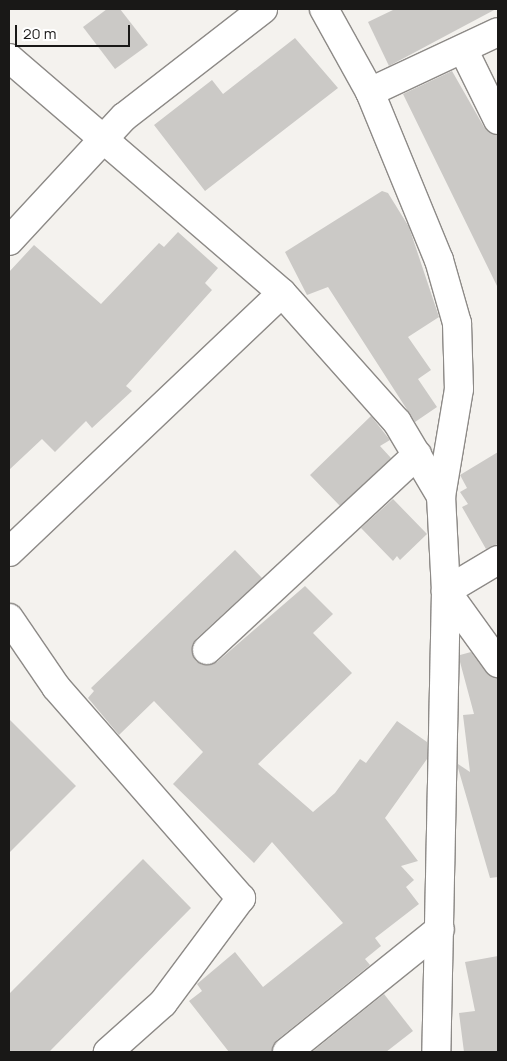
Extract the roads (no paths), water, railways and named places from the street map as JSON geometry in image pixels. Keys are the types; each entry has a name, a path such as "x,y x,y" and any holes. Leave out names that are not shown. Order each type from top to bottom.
{"street":[{"path":"9,241 124,117 263,9"},
{"path":"324,9 370,92 439,260 457,323 459,389 440,496 446,591 436,1052"},
{"path":"370,92 498,32"},
{"path":"463,49 498,120"},
{"path":"9,58 282,293 397,422 440,496"},
{"path":"9,552 282,293"},
{"path":"207,650 417,454"},
{"path":"446,591 498,560"},
{"path":"446,591 498,663"},
{"path":"9,618 56,688 240,898 163,1003 108,1052"},
{"path":"287,1052 440,929"}]}
